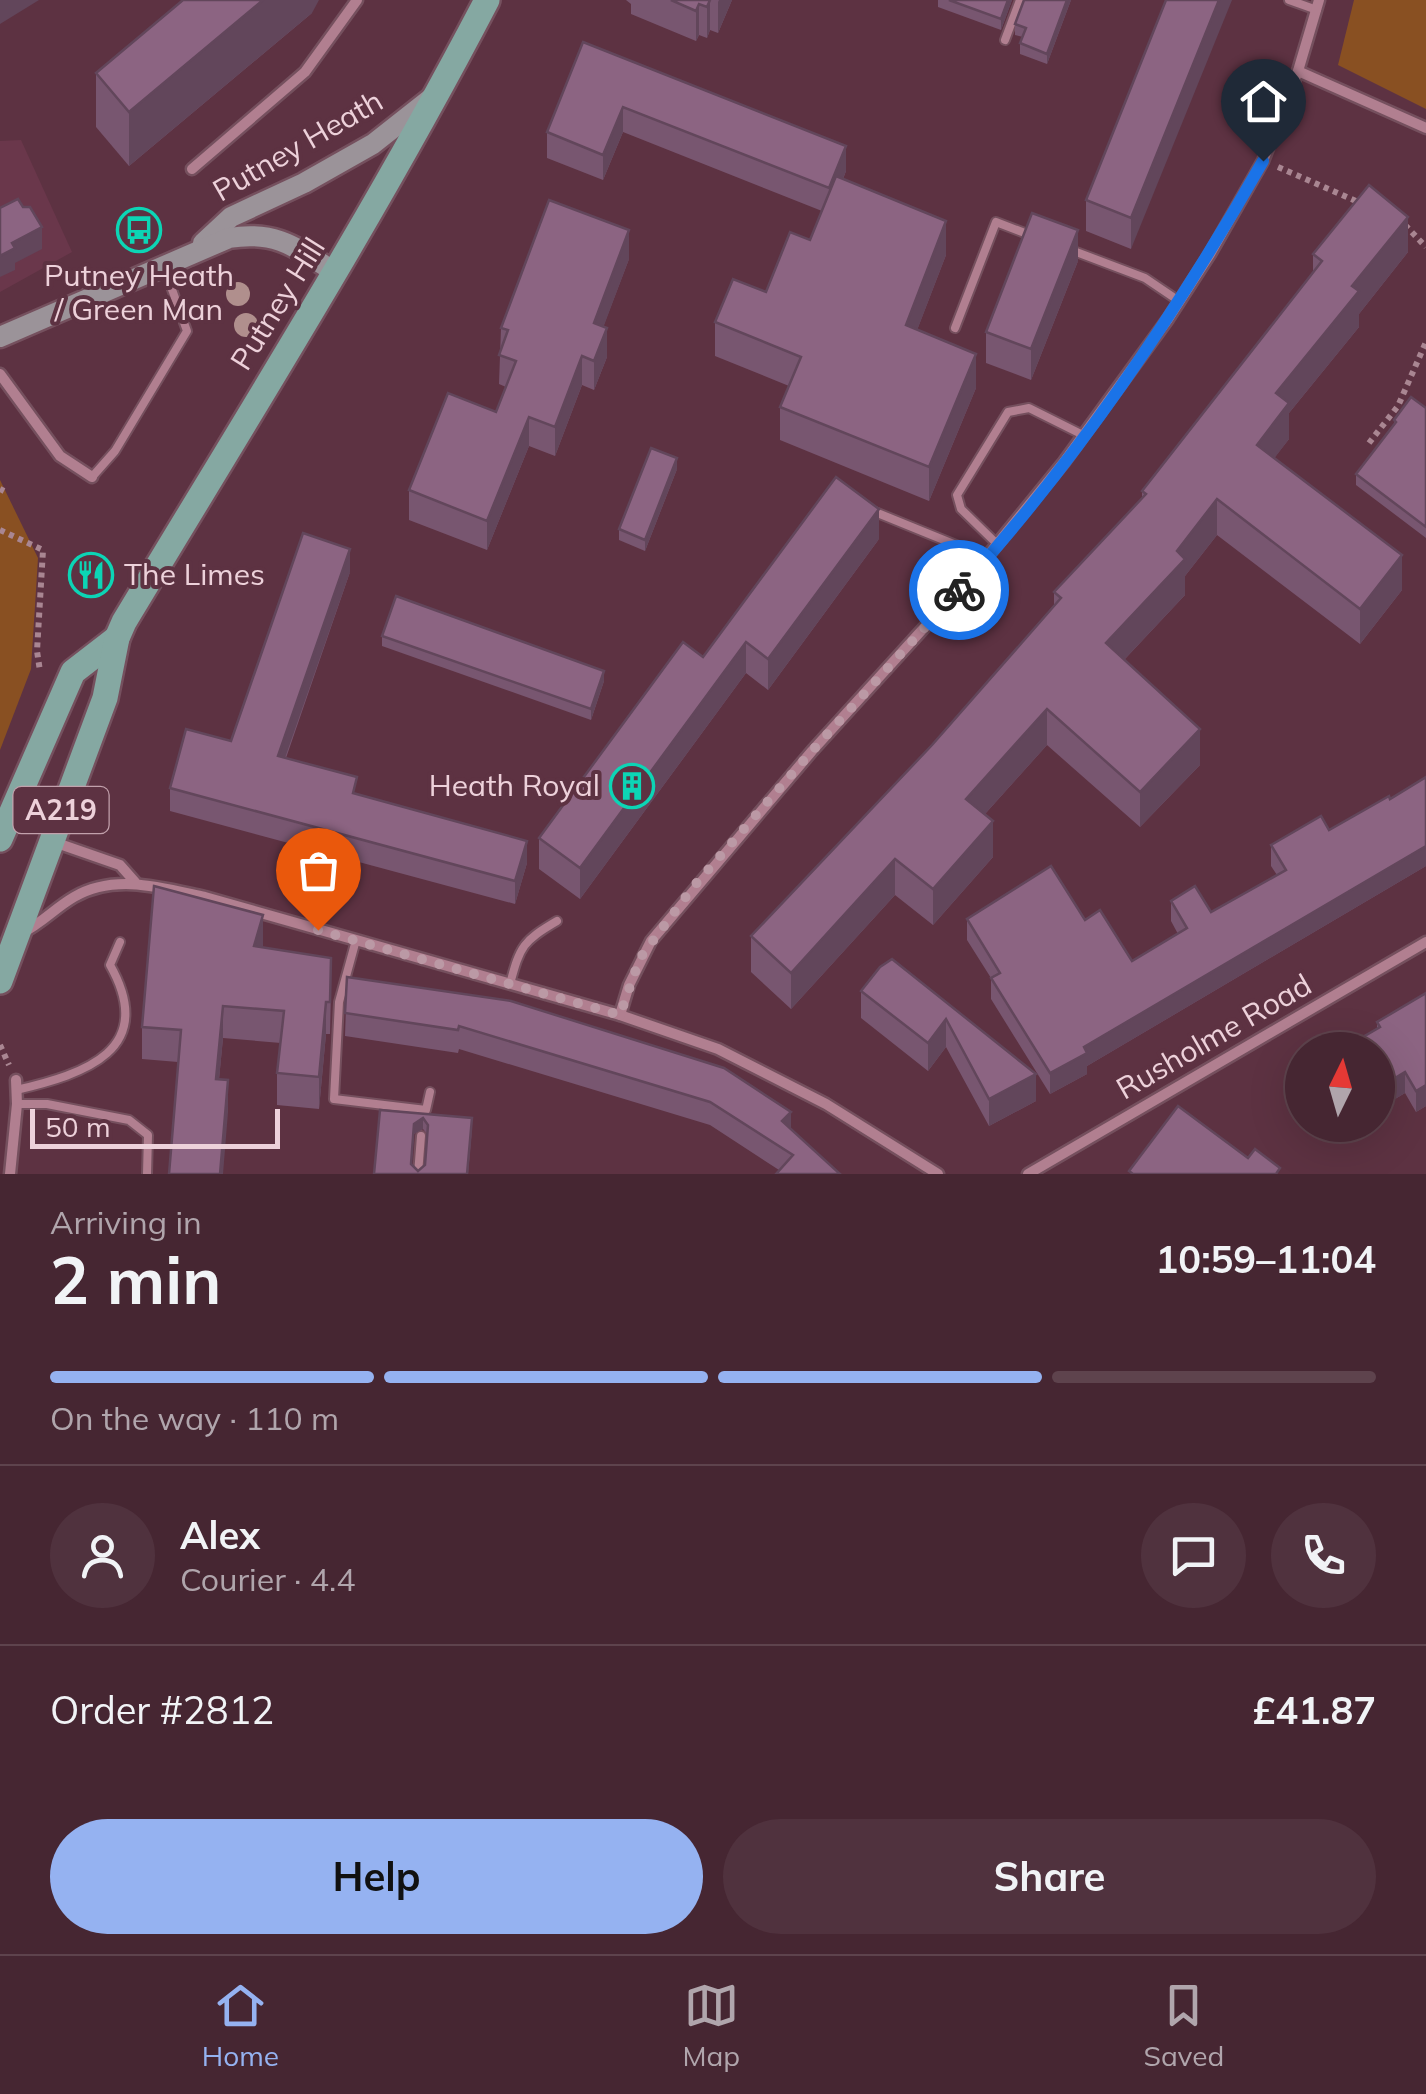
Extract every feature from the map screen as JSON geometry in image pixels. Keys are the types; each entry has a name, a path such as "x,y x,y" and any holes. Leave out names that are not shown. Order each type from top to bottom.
{"main road":[{"name":"Putney Hill","path":"117,638 296,332 336,273 488,0"},
{"name":"A219","path":"0,839 73,672 117,638"},
{"name":"A219","path":"0,981 105,698 117,638"}],"street":[{"path":"192,169 305,72 357,0"},
{"path":"620,1015 640,958 694,886 980,566 1082,436 1179,301 1263,161 1298,71 1318,5"},
{"path":"1298,71 1426,128"},
{"name":"Putney Heath","path":"190,254 230,217 356,154 438,92"},
{"name":"Putney Heath","path":"0,338 229,238 282,239 336,273"},
{"path":"0,374 60,456 92,477"},
{"path":"50,841 120,866 136,882"},
{"path":"17,936 39,925 76,895 136,882 205,898 620,1015 718,1049 826,1104 938,1174"},
{"name":"Rusholme Road","path":"1028,1174 1426,942"},
{"path":"10,1174 16,1085"}],"lane":[{"path":"1005,40 1020,0"},
{"path":"1289,0 1318,5"},
{"path":"955,328 996,222 1033,236"},
{"path":"1052,243 1145,278 1179,301"},
{"path":"92,477 115,451 187,331 163,266"},
{"path":"997,544 961,510 958,494 1008,412 1029,408 1082,436"},
{"path":"875,512 961,547 980,566"},
{"path":"510,984 520,947 557,921"},
{"path":"356,940 339,1002 334,1099 426,1110 430,1092"},
{"path":"16,1085 62,1080 97,1063 114,1049 126,1027 126,1002 110,965 120,942"},
{"path":"17,1104 46,1104 129,1120 148,1135 146,1174"},
{"path":"418,1174 422,1136"}],"path":[{"path":"1263,161 1372,208"},
{"path":"1400,222 1426,247"},
{"path":"1369,443 1398,406 1426,342"},
{"path":"0,530 43,550 38,651 41,680"}],"shaded area":[{"path":"1354,0 1426,0 1426,109 1338,65"},
{"path":"21,140 72,252 0,292 0,141"},
{"path":"0,480 38,558 31,669 0,750"}],"building":[{"path":"183,0 263,0 129,112 96,73"},
{"path":"671,0 710,0 707,7 699,4 696,11"},
{"path":"949,0 1008,0 1001,19"},
{"path":"1024,0 1067,0 1047,54 1020,43 1026,28 1015,24"},
{"path":"1166,0 1219,0 1131,218 1086,200"},
{"path":"583,42 846,146 829,188 623,107 603,155 547,132"},
{"path":"836,176 946,221 906,325 976,354 929,467 780,407 801,357 715,322 733,279 766,292 790,232 810,240"},
{"path":"1369,185 1408,217 1352,286 1359,291 1276,393 1289,403 1257,445 1402,555 1360,609 1217,499 1177,551 1185,559 1106,643 1200,729 1140,792 1047,709 966,799 993,821 933,889 895,859 791,973 751,936 932,745 1061,598 1054,592 1146,494 1142,491 1322,261 1313,254"},
{"path":"18,199 23,207 30,207 42,227 12,243 15,248 0,256 0,208"},
{"path":"549,200 629,230 594,323 607,328 594,361 582,356 555,427 529,417 487,521 409,490 448,393 496,412 516,361 499,355 508,330 501,328"},
{"path":"1032,213 1078,230 1031,349 986,332"},
{"path":"1411,397 1426,408 1426,527 1356,474"},
{"path":"651,448 677,458 645,540 619,529"},
{"path":"836,477 879,509 768,659 746,642 580,868 539,838 683,642 703,657"},
{"path":"303,533 350,549 278,756 357,777 353,793 527,841 515,881 170,788 186,729 231,741"},
{"path":"396,596 604,671 591,709 382,636"},
{"path":"1426,777 1426,846 1084,1047 1087,1053 1050,1073 991,978 1000,973 967,919 1051,866 1085,920 1100,910 1132,961 1187,928 1171,901 1195,886 1211,912 1286,870 1271,845 1321,816 1329,830"},
{"path":"154,886 263,915 254,946 331,958 330,1002 326,1002 319,1077 277,1073 284,1011 223,1006 216,1079 228,1080 220,1174 169,1174 181,1030 142,1027"},
{"path":"892,959 1036,1074 989,1099 946,1019 928,1043 861,991 880,967"},
{"path":"347,977 511,1001 724,1068 791,1112 782,1121 840,1174 776,1174 793,1155 710,1102 459,1026 458,1030 345,1013"},
{"path":"1426,993 1426,1085 1416,1091 1405,1072 1395,1078 1395,1032 1371,1032 1380,1027 1377,1022"},
{"path":"1178,1106 1248,1158 1255,1149 1280,1168 1276,1174 1133,1174 1129,1171"},
{"path":"380,1110 472,1118 467,1174 374,1174","holes":["423,1118 428,1125 425,1165 418,1171 411,1164 414,1124"]}],"way so far":[{"path":"318,930 620,1015 629,984 650,941 812,751 959,590"}],"place":[{"name":"Putney Heath / Green Man","path":"139,230"},
{"name":"The Limes","path":"91,575"},
{"name":"Heath Royal","path":"632,786"}],"route":[{"path":"959,590 1064,462 1168,319 1263,161"}]}
